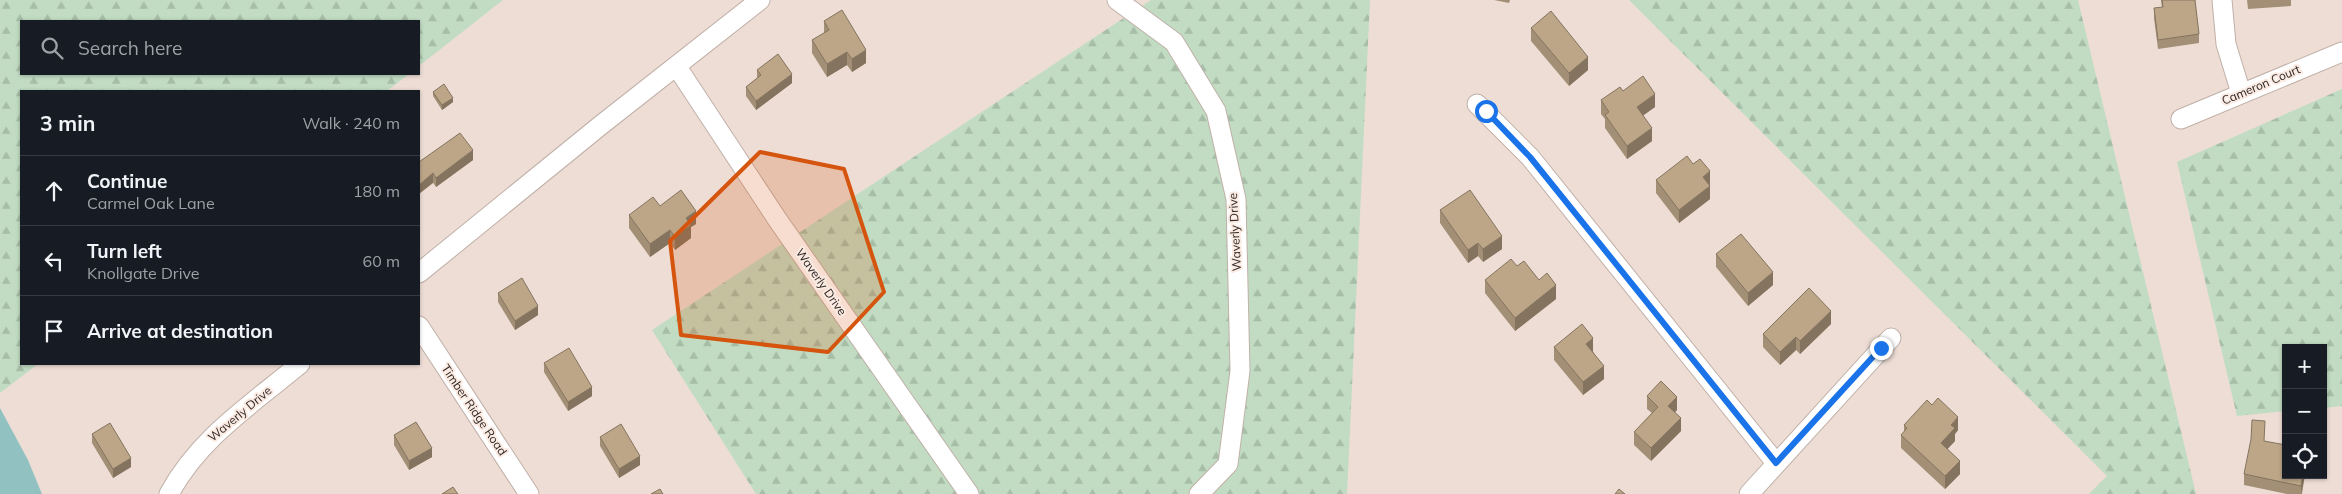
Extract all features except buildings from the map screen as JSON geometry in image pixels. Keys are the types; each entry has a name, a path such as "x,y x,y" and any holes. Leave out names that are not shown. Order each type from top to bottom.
{"street":[{"path":"420,272 601,125 760,0"},
{"name":"Waverly Drive","path":"1117,0 1174,42 1216,111 1236,199 1239,380 1228,464 1199,494"},
{"path":"2222,0 2226,44 2241,93"},
{"name":"Cameron Court","path":"2181,119 2342,52"},
{"name":"Waverly Drive","path":"676,67 776,219 969,494"},
{"path":"1477,104 1530,157 1776,463"},
{"name":"Timber Ridge Road","path":"420,328 529,494"},
{"path":"1749,494 1891,338"},
{"name":"Waverly Drive","path":"169,494 192,458 213,434 299,365"}],"highlighted area":[{"path":"760,152 844,169 884,292 828,352 681,335 670,241"}],"green space":[{"path":"0,0 503,0 420,65 420,20 20,20 20,75 408,75 388,90 20,90 20,365 37,365 0,393"},
{"path":"1151,0 1370,0 1347,494 756,494 652,330"},
{"path":"1629,0 2078,0 2196,494 2089,494 2107,476"},
{"path":"2342,89 2342,406 2327,408 2327,344 2282,344 2282,411 2237,416 2177,162"}],"water":[{"path":"0,408 28,460 42,494 0,494"}],"route":[{"path":"1486,111 1530,157 1638,295 1749,427 1776,463 1881,348"}]}
